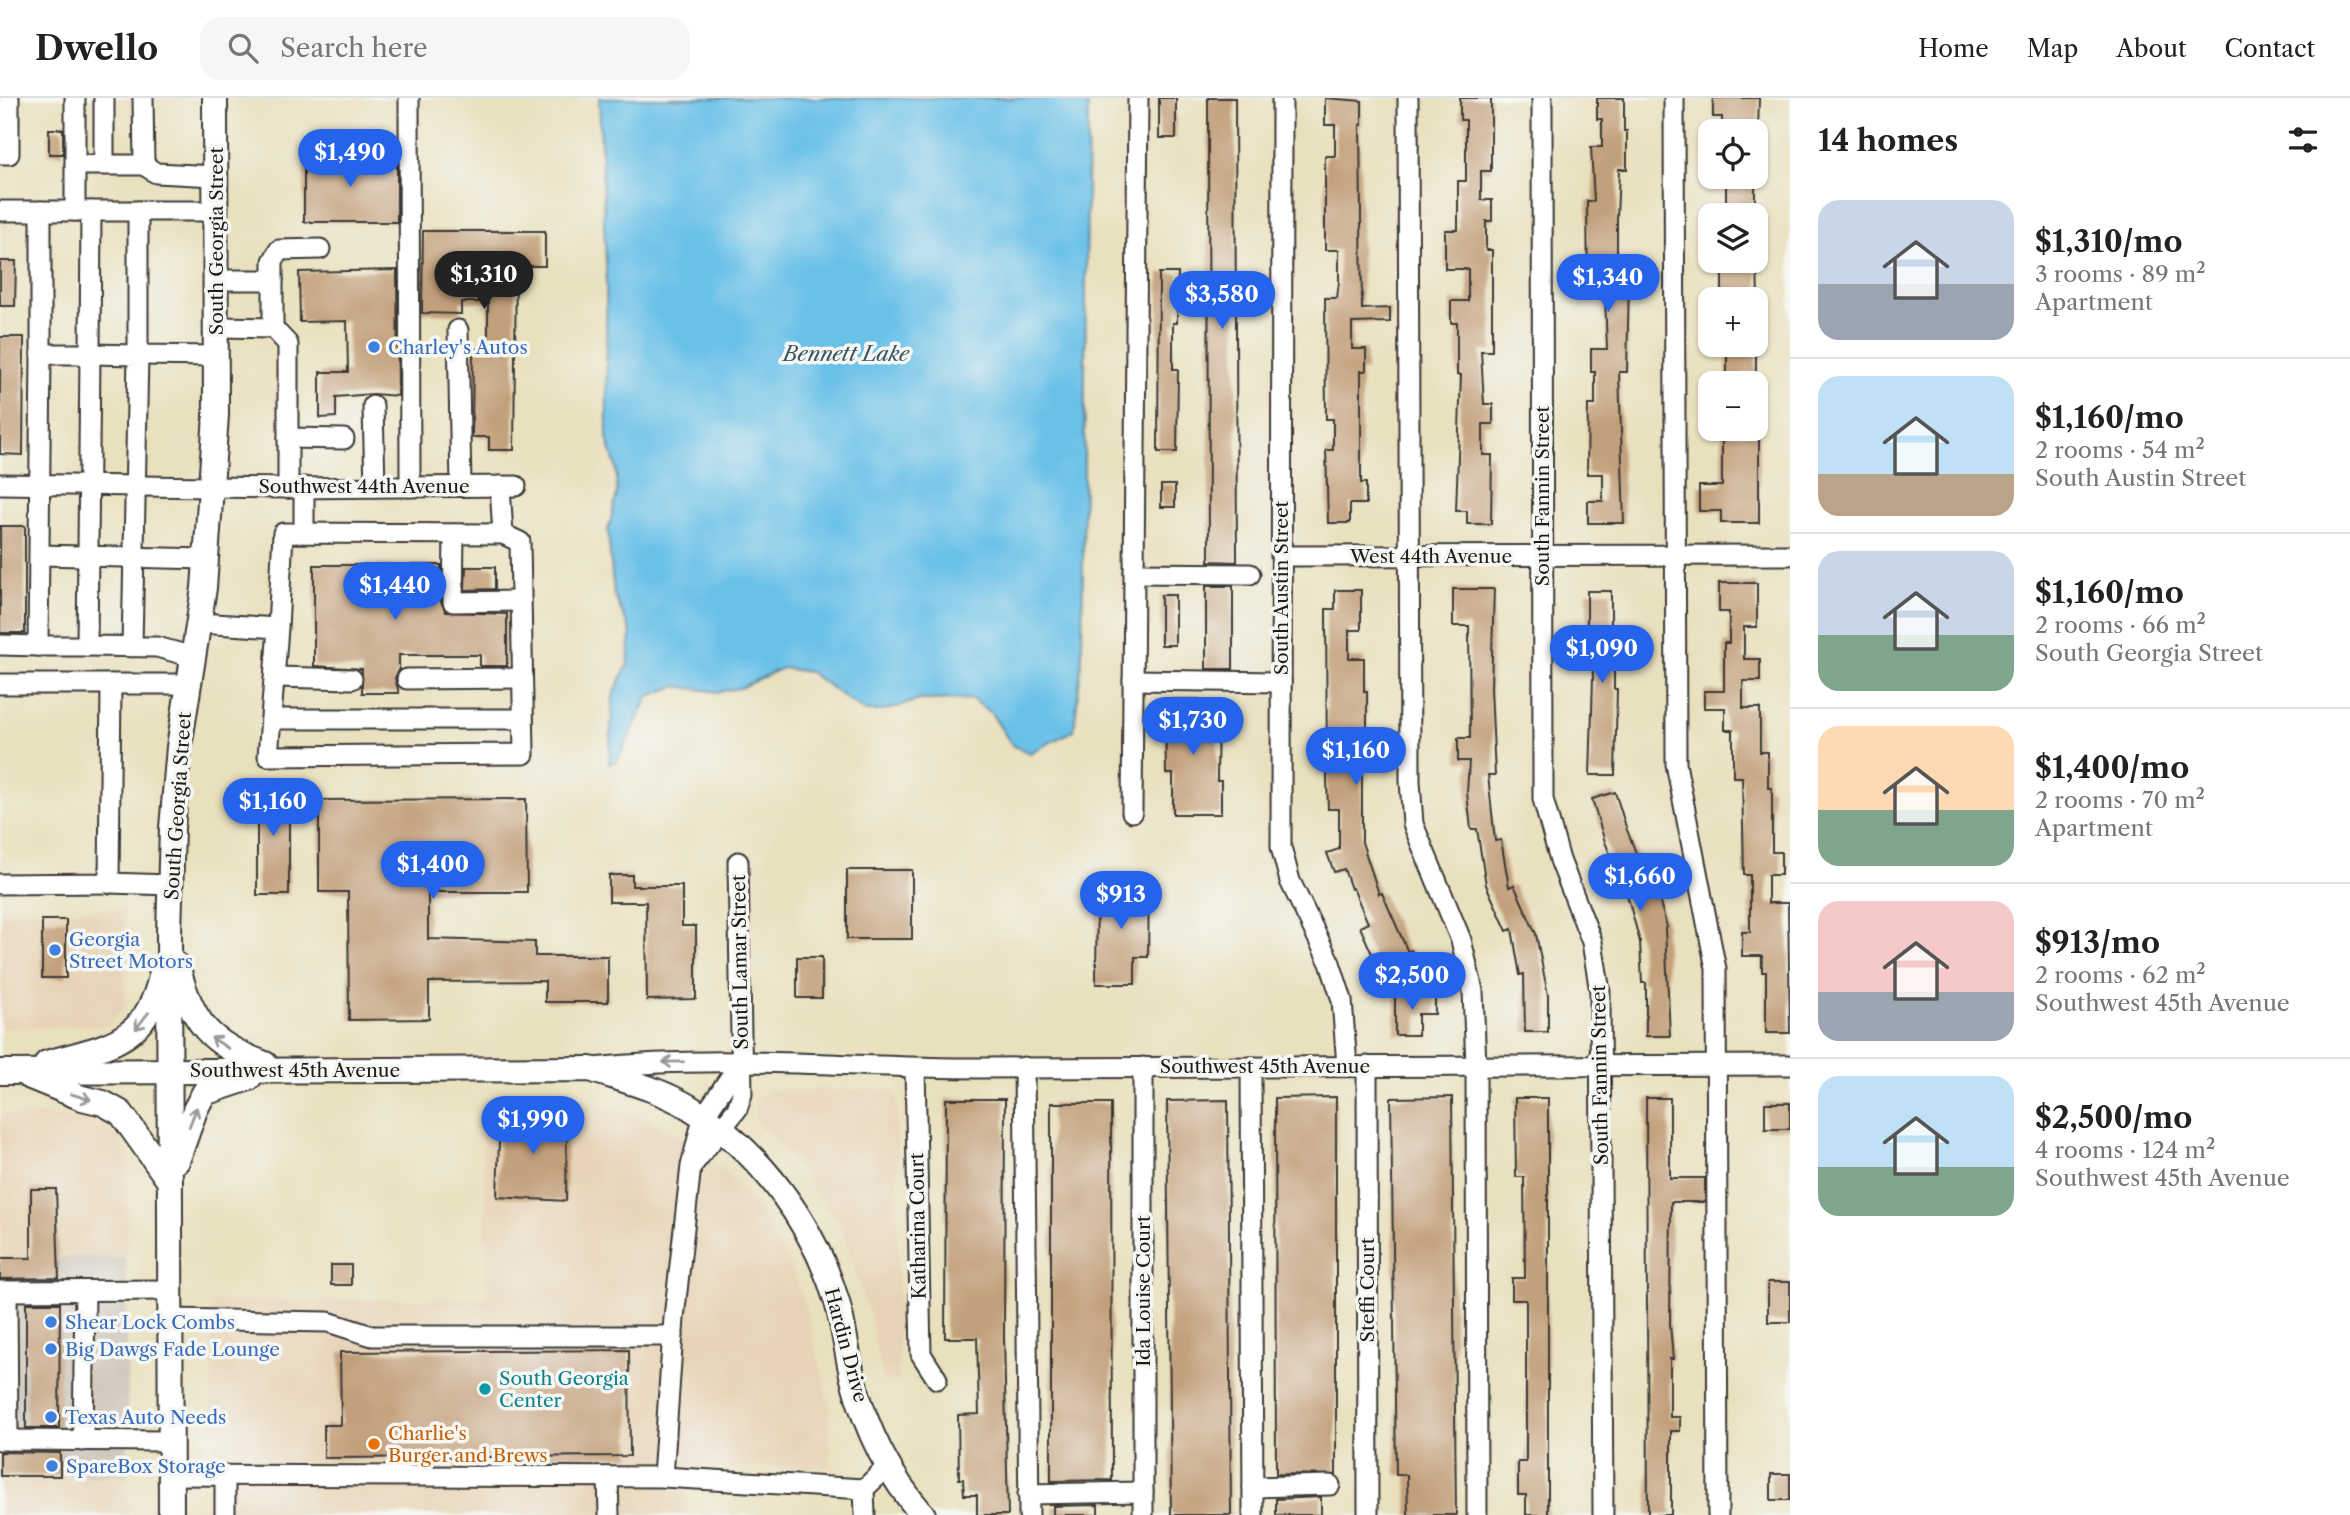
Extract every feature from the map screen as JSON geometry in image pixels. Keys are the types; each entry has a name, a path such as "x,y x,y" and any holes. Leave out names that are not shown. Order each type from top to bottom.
{"main road":[{"name":"South Georgia Street","path":"171,1515 169,933 179,747 199,623 212,486 216,356 215,98"},
{"path":"169,933 182,983 197,1019 211,1038 239,1055 282,1069"},
{"path":"9,1072 100,1048 132,1032 148,1014 159,986 169,933"},
{"path":"170,1182 195,1110 204,1093 220,1085 282,1069"},
{"name":"Southwest 45th Avenue","path":"9,1072 590,1069"},
{"name":"Hardin Drive","path":"590,1069 655,1091 712,1124 761,1167 788,1200 818,1252 837,1301 859,1398 873,1438 902,1491 923,1515"},
{"path":"9,1072 103,1103 121,1113 170,1182"}],"street":[{"path":"0,154 9,153 9,98"},
{"path":"75,98 75,165 83,211 90,354 88,646"},
{"path":"104,98 104,164"},
{"path":"143,98 145,165"},
{"path":"409,98 410,487"},
{"path":"1132,811 1138,98"},
{"name":"South Austin Street","path":"1282,98 1281,847 1290,881 1330,963 1342,1000 1347,1066"},
{"path":"1408,98 1410,781 1413,824 1461,940 1473,991 1476,1066 1477,1515"},
{"name":"South Fannin Street","path":"1542,98 1543,799 1560,860 1592,942 1600,992 1602,1515"},
{"path":"1674,98 1676,764 1716,969 1718,1515"},
{"path":"75,165 145,165 156,173 215,176"},
{"path":"0,211 216,211"},
{"path":"38,646 41,211"},
{"path":"132,647 137,484 138,211"},
{"path":"304,533 288,438 288,344 273,328 273,261 279,250 320,249"},
{"path":"216,280 273,280"},
{"path":"216,327 273,328"},
{"path":"458,330 461,486"},
{"path":"41,354 216,356"},
{"path":"373,406 375,487"},
{"path":"288,438 344,439"},
{"name":"Southwest 44th Avenue","path":"0,484 296,488 508,486 503,534"},
{"path":"284,533 454,534 503,534 520,542 524,754 268,756 276,677 284,533"},
{"path":"454,534 453,601 521,601"},
{"path":"40,555 206,559"},
{"name":"West 44th Avenue","path":"1281,556 1790,555"},
{"path":"1134,573 1250,574"},
{"path":"199,623 278,628"},
{"path":"0,645 158,647 193,657"},
{"path":"276,677 352,679"},
{"path":"407,679 523,678"},
{"path":"1133,680 1281,682"},
{"path":"0,684 189,684"},
{"path":"109,883 111,684"},
{"path":"271,719 523,719"},
{"name":"South Lamar Street","path":"738,862 742,1094"},
{"path":"0,884 171,885"},
{"path":"663,1477 673,1336 691,1166 741,1061"},
{"name":"Southwest 45th Avenue","path":"590,1069 653,1062 741,1061 915,1068 1790,1065"},
{"path":"712,1124 737,1109 742,1094 755,1078 768,1070 800,1063"},
{"name":"Steffi Court","path":"1367,1066 1367,1515"},
{"name":"Ida Louise Court","path":"1143,1067 1143,1515"},
{"path":"1251,1067 1254,1515"},
{"name":"Katharina Court","path":"915,1068 921,1354 937,1379"},
{"path":"1024,1068 1029,1515"},
{"path":"170,1290 3,1291 4,1440 171,1441"},
{"path":"83,1441 85,1291"},
{"path":"171,1319 328,1322 372,1336 673,1336"},
{"path":"171,1475 663,1477 864,1489 888,1466"},
{"path":"225,1475 225,1515"},
{"path":"608,1476 609,1515"},
{"path":"1253,1487 1331,1485"},
{"path":"864,1489 865,1515"},
{"path":"1028,1493 1143,1492"}],"shaded area":[{"path":"125,910 125,1008 107,1026 0,1028 1,911"},
{"path":"890,1089 897,1096 899,1381 882,1379 871,1321 842,1230 789,1154 756,1123 755,1109 759,1096 771,1090"},
{"path":"482,1100 587,1101 654,1123 688,1142 666,1299 685,1299 698,1168 709,1160 724,1171 760,1212 789,1262 805,1302 830,1406 832,1467 686,1467 686,1515 212,1515 211,1302 487,1298"},
{"path":"0,1115 77,1115 99,1119 121,1142 127,1158 128,1515 0,1515 0,1476 18,1258 0,1258"},
{"path":"126,1257 128,1476 0,1476 0,1258"}],"water":[{"name":"Bennett Lake","path":"599,98 1088,98 1082,657 1074,730 1030,753 1012,745 991,713 972,699 920,700 882,711 864,711 809,672 782,668 740,688 718,692 676,686 649,696 617,761 609,764 613,696 628,664 631,632 614,595 608,531 617,493 616,467 607,438 606,267"}],"building":[{"path":"1159,98 1176,98 1176,138 1159,138"},
{"path":"1208,98 1235,98 1237,562 1209,561"},
{"path":"1325,98 1362,101 1362,309 1390,308 1390,322 1352,323 1352,349 1366,349 1366,371 1361,371 1361,483 1366,483 1366,504 1350,504 1350,523 1328,523 1326,450 1333,450 1333,419 1326,419 1325,298 1337,298 1339,250 1325,250 1325,156 1335,156 1335,125 1325,125"},
{"path":"1460,98 1491,98 1491,171 1481,171 1481,200 1492,200 1492,221 1486,221 1486,250 1492,250 1492,351 1481,351 1484,404 1493,404 1493,424 1483,424 1483,455 1492,455 1491,524 1467,524 1467,511 1456,511 1461,375 1457,375 1457,323 1451,323 1451,301 1468,301 1468,269 1445,269 1445,230 1458,230 1458,181 1466,181 1466,120 1460,120"},
{"path":"1597,98 1624,98 1624,131 1627,131 1627,169 1619,169 1617,219 1617,280 1629,280 1627,372 1619,372 1624,523 1588,523 1588,501 1603,501 1603,474 1587,474 1588,405 1595,405 1595,372 1591,372 1591,349 1607,349 1605,296 1588,296 1587,201 1594,201 1591,147 1602,147 1602,119 1597,119"},
{"path":"1713,98 1759,98 1758,119 1713,117"},
{"path":"49,129 63,129 63,154 49,154"},
{"path":"304,156 397,156 397,222 304,222"},
{"path":"1726,189 1755,189 1755,203 1726,203"},
{"path":"423,231 545,231 545,266 516,266 514,450 489,450 489,437 472,437 473,349 488,349 488,302 461,302 461,314 422,313"},
{"path":"0,261 16,261 15,306 0,306"},
{"name":"Charley's Autos","path":"397,270 398,396 373,394 336,397 336,417 320,418 320,372 348,372 347,321 300,322 299,272"},
{"path":"1159,273 1178,273 1177,323 1173,323 1173,369 1178,369 1177,452 1158,452"},
{"path":"1722,273 1757,273 1758,287 1722,287"},
{"path":"0,337 24,337 23,455 0,454"},
{"path":"1727,357 1756,357 1756,371 1727,371"},
{"path":"1722,441 1759,441 1759,523 1721,523 1721,511 1699,511 1699,486 1722,486"},
{"path":"1161,485 1175,485 1175,507 1161,507"},
{"path":"0,526 25,526 25,633 0,633"},
{"path":"314,565 441,565 441,602 446,612 507,614 507,666 480,666 480,655 399,655 399,670 395,678 399,693 362,693 362,669 314,666"},
{"path":"466,567 495,567 495,589 465,590"},
{"path":"1719,583 1757,583 1757,627 1744,627 1744,659 1760,659 1760,681 1743,681 1743,708 1760,708 1760,752 1768,752 1768,788 1772,788 1772,852 1781,852 1781,875 1768,875 1768,903 1788,903 1790,1033 1766,1033 1766,972 1762,972 1762,956 1742,956 1742,932 1750,932 1750,875 1744,875 1742,777 1733,777 1733,730 1725,730 1725,708 1704,708 1704,691 1724,691 1724,643 1729,643 1729,612 1719,612"},
{"path":"1206,586 1233,586 1233,669 1206,669"},
{"path":"1453,589 1494,589 1491,688 1495,775 1488,775 1495,841 1501,840 1509,887 1514,885 1536,934 1548,995 1548,1032 1525,1032 1524,974 1520,975 1512,929 1507,931 1486,885 1477,829 1471,829 1467,793 1469,761 1458,761 1458,738 1470,738 1469,626 1453,626"},
{"path":"1335,590 1361,590 1361,630 1349,630 1349,658 1364,658 1364,691 1367,691 1367,730 1362,730 1362,842 1379,894 1382,893 1408,952 1411,950 1421,971 1387,988 1360,927 1368,923 1353,888 1351,889 1344,869 1334,872 1327,853 1339,849 1339,809 1328,809 1327,779 1326,609 1335,609"},
{"path":"1587,591 1611,591 1614,689 1617,689 1615,775 1590,775 1593,678 1591,629 1587,629"},
{"path":"1161,595 1175,595 1175,645 1161,645"},
{"path":"1165,699 1199,699 1199,707 1218,707 1217,781 1221,781 1221,814 1173,814 1173,774 1166,774"},
{"path":"257,780 289,780 289,895 257,895"},
{"path":"1615,792 1651,891 1656,889 1667,927 1670,1036 1646,1036 1646,983 1642,983 1640,942 1628,898 1605,842 1592,799"},
{"path":"526,799 527,892 428,892 428,939 535,942 535,956 608,956 608,1002 545,1002 545,981 429,982 429,1019 349,1020 348,892 319,892 319,800"},
{"path":"847,870 912,870 912,939 847,939"},
{"path":"609,875 632,875 632,886 682,886 682,926 696,926 696,999 647,1000 646,902 609,902"},
{"path":"1097,883 1149,883 1148,957 1135,957 1135,984 1096,984"},
{"path":"42,920 66,920 66,978 42,978"},
{"path":"797,957 822,957 822,998 797,998"},
{"path":"1395,994 1435,994 1435,1014 1418,1014 1418,1035 1395,1035"},
{"path":"1336,1097 1336,1475 1276,1474 1275,1098"},
{"path":"1452,1097 1456,1515 1408,1515 1407,1475 1396,1475 1391,1098"},
{"path":"1515,1098 1548,1098 1548,1515 1526,1515 1526,1495 1518,1495 1518,1462 1526,1462 1526,1300 1512,1300 1512,1278 1525,1278 1524,1177 1516,1177"},
{"path":"1646,1098 1670,1098 1670,1178 1705,1178 1705,1202 1671,1202 1670,1324 1673,1359 1670,1359 1670,1417 1680,1417 1680,1431 1671,1431 1671,1515 1648,1515"},
{"path":"946,1099 1005,1099 1004,1338 1008,1515 977,1515 977,1495 964,1495 963,1479 959,1479 958,1415 979,1414 977,1338 945,1338"},
{"path":"1228,1100 1231,1515 1171,1515 1167,1101"},
{"path":"1051,1103 1111,1103 1112,1480 1051,1481"},
{"path":"1765,1103 1790,1103 1790,1129 1765,1129"},
{"path":"500,1112 567,1114 566,1201 497,1197"},
{"path":"31,1189 56,1189 59,1278 0,1279 0,1258 31,1258"},
{"path":"331,1265 351,1265 351,1285 331,1285"},
{"path":"1768,1282 1790,1282 1790,1322 1768,1322"},
{"path":"26,1303 60,1303 59,1428 26,1428"},
{"name":"South Georgia Center","path":"629,1350 630,1456 324,1458 324,1425 341,1425 340,1352"},
{"path":"0,1452 60,1453 60,1476 0,1476"},
{"path":"1771,1474 1790,1474 1790,1500 1771,1500"},
{"path":"1321,1497 1321,1515 1276,1515 1276,1499"},
{"path":"1098,1505 1098,1515 1053,1515 1053,1506"}],"place":[{"name":"Charley's Autos","path":"374,347"},
{"name":"Georgia Street Motors","path":"55,950"},
{"name":"Shear Lock Combs","path":"51,1322"},
{"name":"Big Dawgs Fade Lounge","path":"51,1349"},
{"name":"South Georgia Center","path":"485,1389"},
{"name":"Texas Auto Needs","path":"51,1417"},
{"name":"Charlie's Burger and Brews","path":"374,1444"},
{"name":"SpareBox Storage","path":"52,1466"}]}
